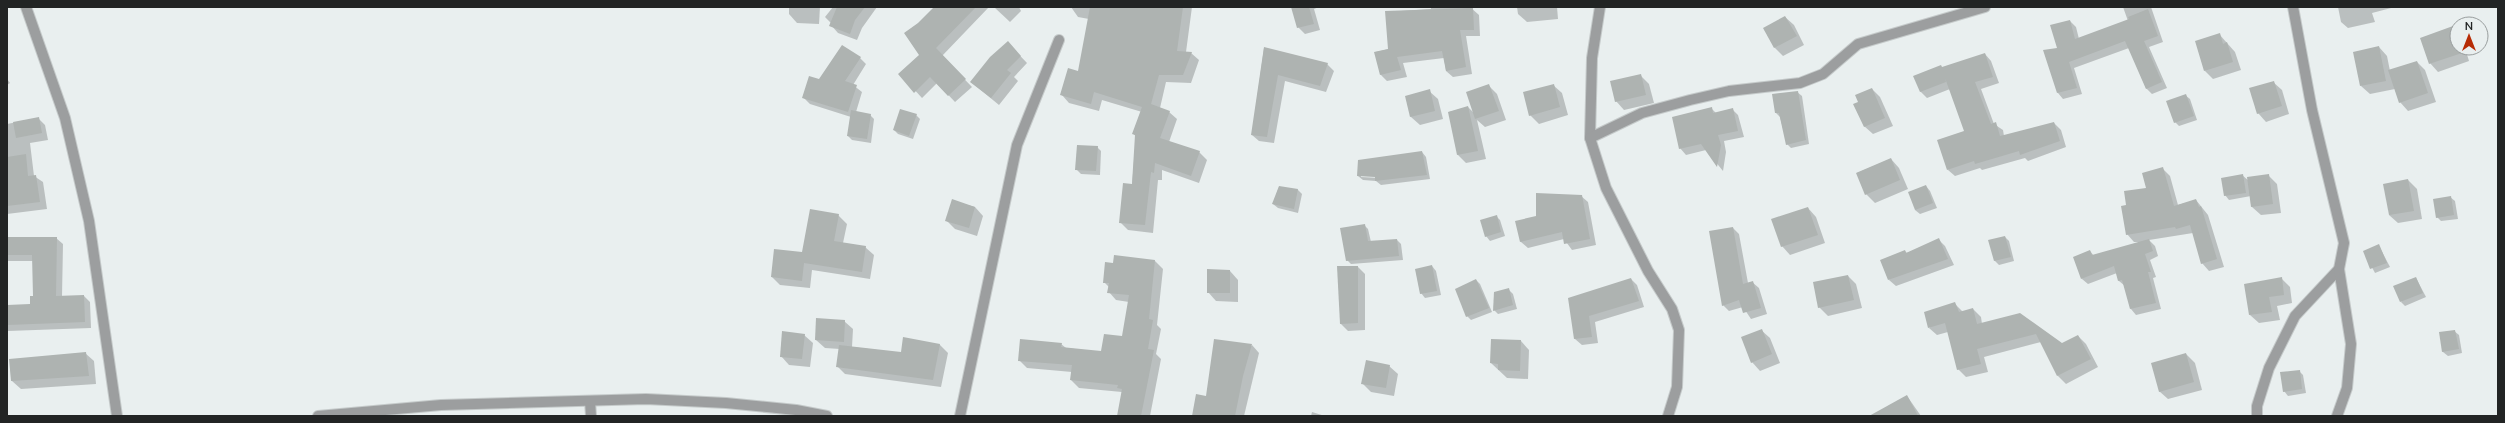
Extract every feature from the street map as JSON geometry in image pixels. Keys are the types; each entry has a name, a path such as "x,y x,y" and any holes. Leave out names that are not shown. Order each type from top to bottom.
{"street":[{"path":"26,7 65,118 89,221 117,416"},
{"path":"1600,7 1592,58 1590,138 1606,188 1648,271 1672,309 1680,330 1677,386 1668,416"},
{"path":"1590,138 1642,113 1690,100 1729,90 1800,83 1823,74 1858,44 1985,7"},
{"path":"2293,7 2312,110 2344,243 2339,269 2351,344 2347,388 2337,416"},
{"path":"960,416 1017,145 1059,40"},
{"path":"2257,416 2257,406 2269,368 2294,316 2339,269"},
{"path":"318,416 441,405 646,399 726,403 796,410 827,416"},
{"path":"590,401 591,416"}],"building":[{"path":"837,7 865,7 855,20 850,34 829,26"},
{"path":"934,7 976,7 936,48 966,79 948,96 930,77 914,93 898,74 919,55 904,33 918,23"},
{"path":"1090,7 1183,7 1177,51 1192,52 1183,75 1159,75 1151,104 1170,111 1160,138 1200,151 1191,176 1155,163 1154,173 1151,172 1145,225 1119,223 1123,183 1132,184 1135,135 1132,134 1142,107 1094,92 1091,104 1060,95 1068,68 1078,71"},
{"path":"1291,7 1309,7 1314,24 1297,28"},
{"path":"1473,8 1474,30 1460,30 1466,67 1446,71 1442,51 1397,57 1401,70 1380,75 1374,52 1388,49 1385,11"},
{"path":"2148,9 2158,36 2144,41 2162,82 2146,89 2125,41 2069,62 2077,88 2057,93 2043,50 2057,48 2050,25 2070,20 2075,39 2129,19 2128,17"},
{"path":"1785,16 1797,36 1774,48 1763,28"},
{"path":"2449,27 2449,56 2453,56 2429,64 2420,38"},
{"path":"2220,33 2223,44 2227,42 2233,62 2204,71 2195,41"},
{"path":"1008,41 1021,56 1007,70 1011,73 991,98 970,82 990,57"},
{"path":"842,45 861,57 845,81 857,85 848,112 802,98 809,76 819,79"},
{"path":"2379,46 2386,81 2360,86 2353,52"},
{"path":"1264,47 1328,63 1320,86 1278,75 1267,137 1251,135"},
{"path":"1985,53 1993,77 1975,82 1991,124 1996,122 2000,136 2054,122 2060,141 2020,155 2019,151 1975,164 1974,161 1947,170 1937,140 1964,131 1945,78 1946,82 1920,92 1913,76 1941,65 1942,67"},
{"path":"2417,61 2428,93 2399,103 2388,70"},
{"path":"1641,74 1646,95 1615,102 1610,81"},
{"path":"2274,81 2282,106 2257,114 2249,88"},
{"path":"1489,84 1499,111 1475,119 1466,92"},
{"path":"1554,84 1560,107 1529,116 1523,92"},
{"path":"1872,88 1885,118 1864,127 1853,104 1858,102 1855,95"},
{"path":"1430,89 1435,111 1410,117 1405,96"},
{"path":"1798,91 1806,140 1786,145 1779,113 1775,113 1772,94"},
{"path":"2186,94 2194,116 2174,123 2166,101"},
{"path":"1468,106 1478,151 1457,155 1448,112"},
{"path":"1712,107 1713,113 1733,108 1738,131 1718,135 1721,145 1717,167 1701,144 1679,149 1672,117"},
{"path":"900,109 917,114 909,136 893,130"},
{"path":"851,110 871,114 867,139 847,136"},
{"path":"39,117 42,133 16,138 13,122"},
{"path":"1077,145 1098,146 1096,171 1075,170"},
{"path":"1422,151 1427,175 1375,181 1375,177 1357,176 1358,160"},
{"path":"26,154 28,176 36,175 40,202 7,206 7,157"},
{"path":"1891,158 1900,180 1865,195 1856,173"},
{"path":"2163,167 2174,206 2196,199 2199,207 2201,206 2217,259 2201,264 2190,225 2176,229 2175,227 2126,235 2121,206 2126,205 2124,191 2146,188 2142,173"},
{"path":"2243,174 2246,193 2224,196 2221,178"},
{"path":"2269,174 2273,204 2251,207 2247,177"},
{"path":"2408,179 2414,211 2389,215 2383,184"},
{"path":"1926,185 1933,203 1915,210 1908,192"},
{"path":"1279,186 1298,189 1294,209 1272,204"},
{"path":"1536,193 1582,195 1590,239 1564,244 1562,232 1520,242 1515,221 1536,216"},
{"path":"2451,196 2454,215 2436,218 2433,199"},
{"path":"952,199 975,207 969,228 945,221"},
{"path":"1808,207 1818,235 1781,247 1771,219"},
{"path":"810,209 839,214 834,241 866,246 862,272 804,263 802,281 771,277 774,249 802,252"},
{"path":"1497,215 1501,232 1485,237 1480,220"},
{"path":"1365,224 1368,241 1397,239 1399,256 1346,261 1340,228"},
{"path":"1733,227 1743,284 1753,281 1761,308 1743,313 1739,300 1722,306 1709,231"},
{"path":"2005,236 2011,257 1994,261 1988,240"},
{"path":"7,237 57,237 56,296 84,295 85,322 7,325 7,305 30,304 30,296 33,296 32,255 7,255"},
{"path":"1939,238 1948,259 1888,280 1880,260 1905,250 1906,253"},
{"path":"2149,239 2153,251 2145,254 2151,272 2148,272 2156,303 2130,309 2122,280 2118,281 2114,266 2081,279 2073,257 2090,250 2092,255"},
{"path":"2379,244 2387,263 2370,269 2363,251"},
{"path":"1114,255 1155,260 1149,319 1153,320 1148,349 1154,350 1141,416 1117,416 1122,389 1117,388 1118,385 1070,380 1072,365 1018,361 1020,339 1062,343 1061,347 1101,351 1104,334 1122,336 1129,295 1107,293 1109,283 1103,283 1105,262 1113,263"},
{"path":"1432,265 1437,291 1420,294 1415,269"},
{"path":"1337,266 1358,266 1358,323 1340,324"},
{"path":"1207,269 1230,270 1230,293 1207,293"},
{"path":"1848,275 1854,300 1818,308 1813,282"},
{"path":"2282,277 2284,295 2269,297 2272,312 2249,315 2244,284"},
{"path":"2416,277 2423,293 2400,302 2393,286"},
{"path":"1631,278 1639,301 1589,316 1592,337 1574,339 1568,298"},
{"path":"1476,279 1489,308 1466,317 1455,289"},
{"path":"1509,288 1513,305 1493,311 1494,292"},
{"path":"1955,302 1959,312 1973,308 1977,324 2020,313 2062,343 2078,335 2091,359 2057,376 2036,334 1977,349 1981,364 1957,370 1945,323 1928,328 1924,312"},
{"path":"816,318 845,320 844,342 815,340"},
{"path":"1762,329 1772,354 1751,363 1741,337"},
{"path":"2455,330 2459,349 2442,352 2439,332"},
{"path":"782,331 805,334 802,359 780,357"},
{"path":"903,337 940,344 933,380 836,367 839,345 901,352"},
{"path":"1214,339 1252,344 1243,376 1235,416 1192,416 1196,394 1206,396"},
{"path":"1491,339 1521,340 1520,371 1498,370 1498,364 1490,363"},
{"path":"86,352 89,376 11,381 9,359"},
{"path":"2186,353 2194,382 2159,392 2151,363"},
{"path":"1366,360 1390,365 1386,388 1361,384"},
{"path":"2300,370 2302,389 2283,392 2280,372"},
{"path":"1907,395 1918,416 1869,416"}]}
